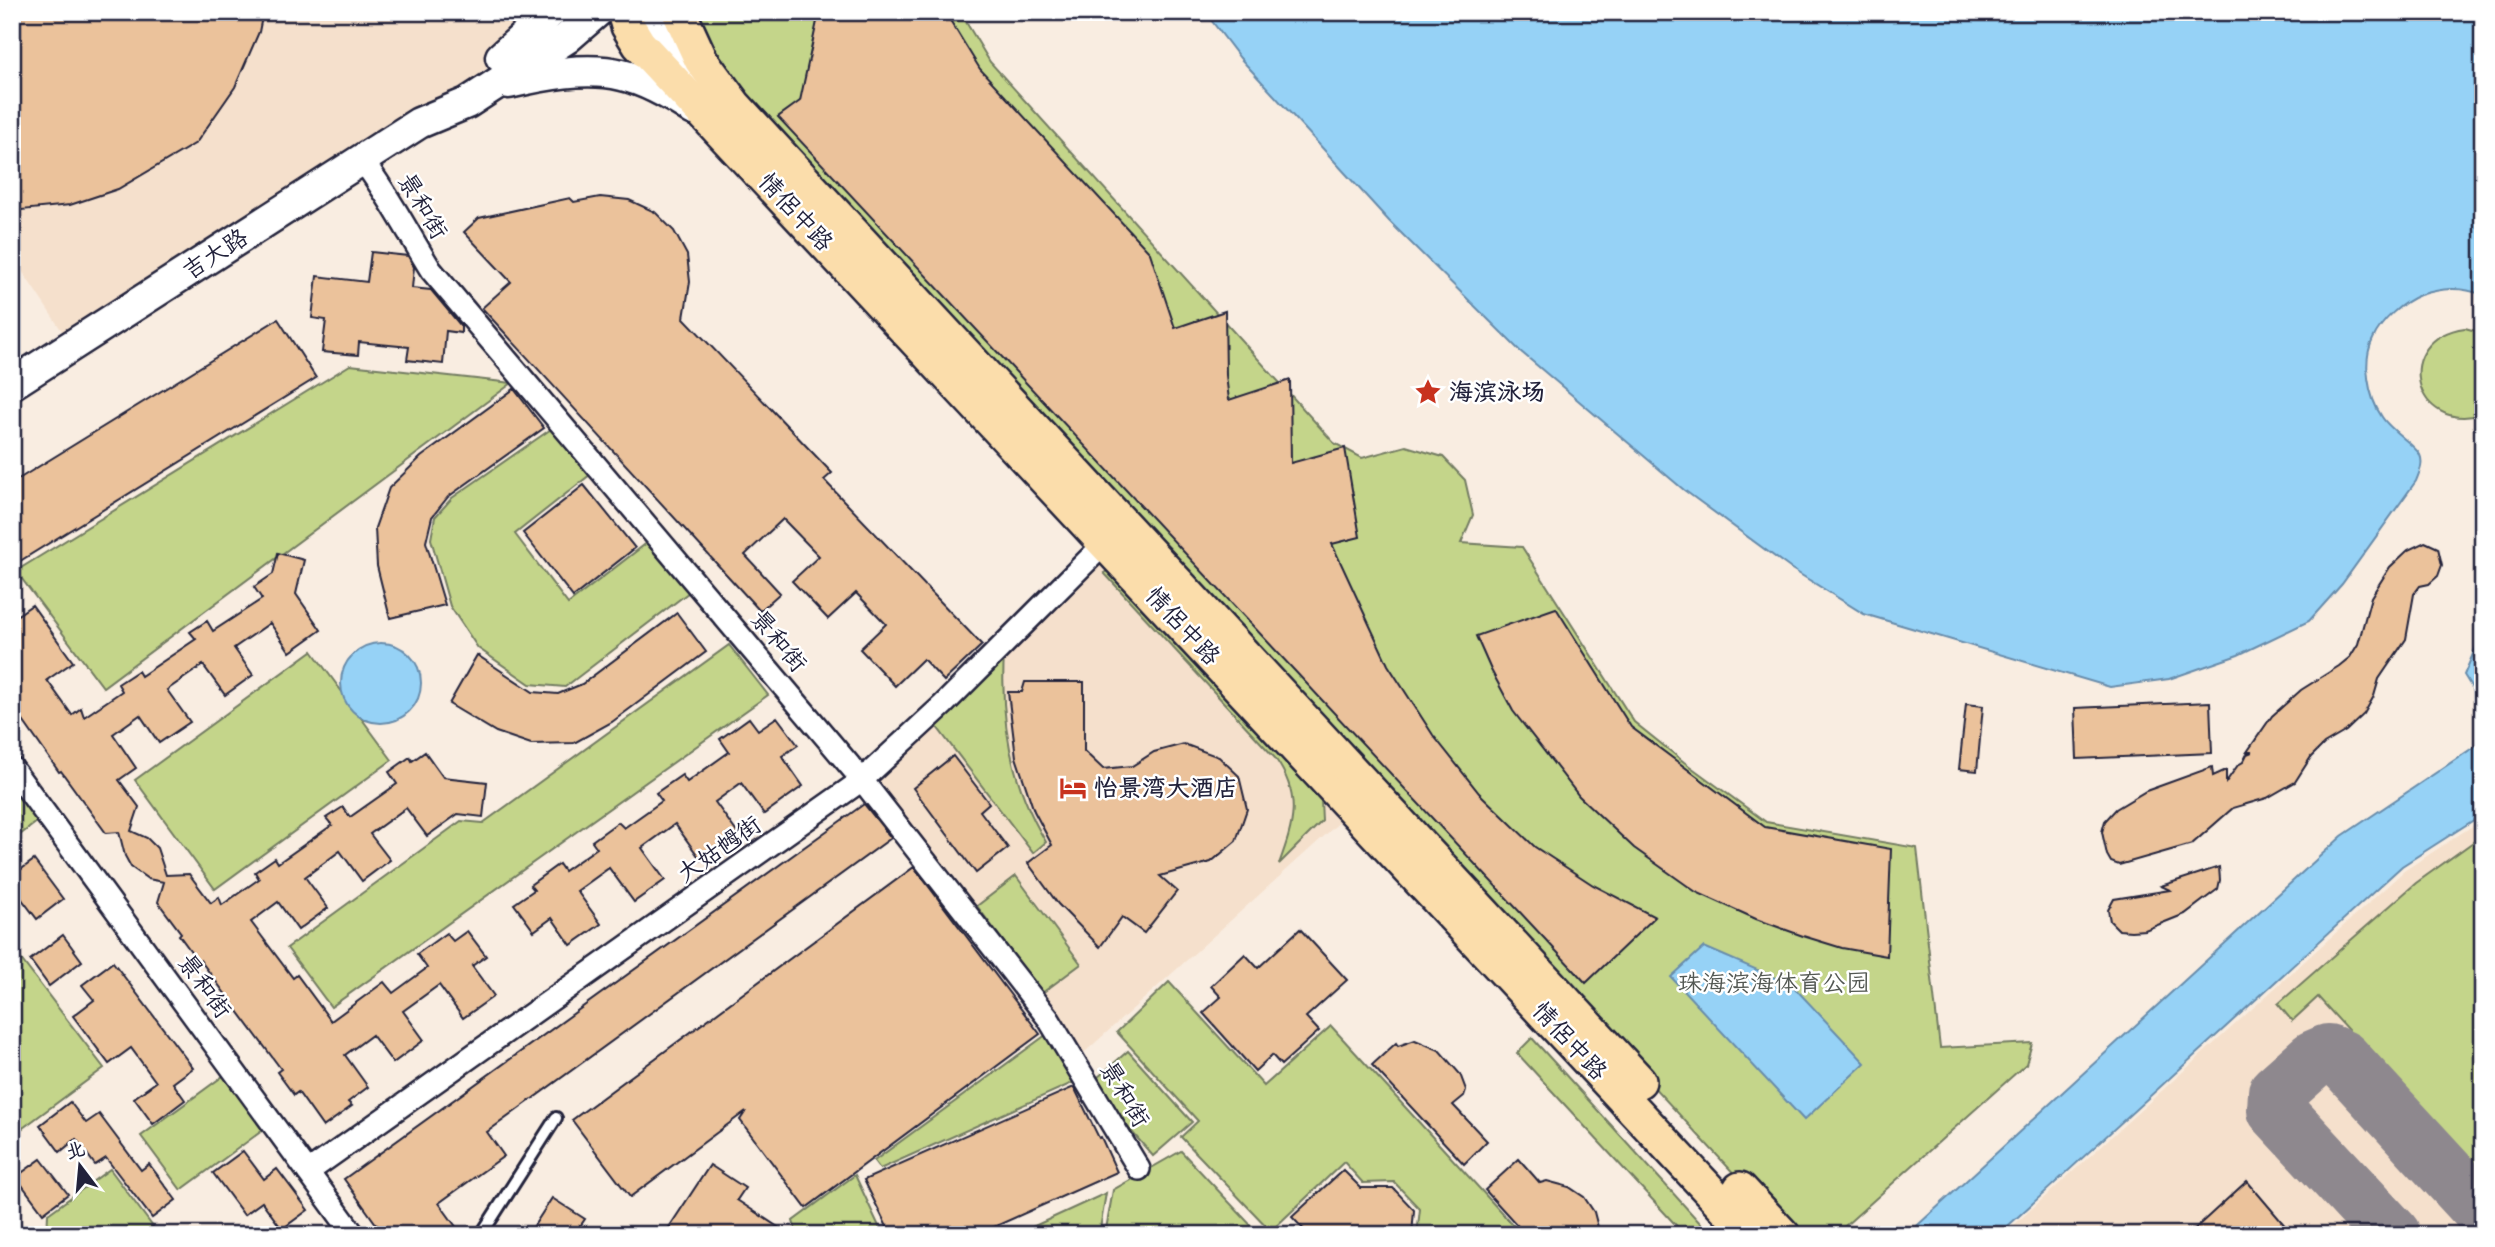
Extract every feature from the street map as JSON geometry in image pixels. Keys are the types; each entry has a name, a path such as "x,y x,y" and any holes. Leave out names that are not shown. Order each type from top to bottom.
{"highway":[{"name":"情侣中路","path":"624,12 628,26 639,44 724,115 1114,534 1752,1235"},
{"path":"679,12 724,115"},
{"name":"情侣中路","path":"1114,534 1783,1235"}],"main road":[{"path":"501,57 551,12"},
{"path":"501,57 578,12"},
{"name":"吉大路","path":"419,123 467,103 567,38 597,12"},
{"path":"635,12 706,84 724,115"},
{"name":"吉大路","path":"12,384 419,123 457,88 501,57"},
{"path":"491,87 555,74 621,74 724,115"}],"street":[{"name":"景和街","path":"362,160 388,194 395,211 431,270 862,780 1048,1018 1139,1169"},
{"name":"大姑乸街","path":"308,1171 862,780 943,705 1114,534"},
{"name":"景和街","path":"13,772 354,1235"}],"lane":[{"path":"481,1235 556,1118"}],"shaded area":[{"path":"12,12 551,12 501,57 419,123 72,346 12,256"},
{"name":"怡景湾大酒店","path":"1098,556 1343,819 1075,1061 863,780"},
{"path":"2483,819 2483,1235 2003,1235 2404,871"}],"green space":[{"name":"珠海滨海体育公园","path":"685,12 960,12 990,62 1334,443 1362,458 1406,446 1443,457 1465,480 1473,515 1461,543 1522,547 1634,722 1766,822 1917,848 1940,1048 2032,1043 2026,1064 1835,1235 1791,1235 760,124"},
{"path":"2465,328 2483,333 2483,414 2459,417 2440,411 2427,399 2420,383 2419,365 2427,349 2442,335"},
{"path":"350,365 512,383 103,687 16,571"},
{"path":"554,427 591,474 515,534 568,604 652,539 693,589 565,687 530,684 478,648 450,606 431,539 435,517 452,498"},
{"path":"1109,570 1321,800 1322,821 1279,864 1293,810 1284,772 1275,758 1104,573"},
{"path":"729,645 768,695 331,1007 287,948 461,821 483,823"},
{"path":"312,651 392,760 215,889 135,780"},
{"path":"1004,655 1004,704 1010,752 1024,798 1046,842 1033,853 934,723"},
{"path":"12,783 42,818 12,841"},
{"path":"2483,835 2483,1179 2318,997 2292,1021 2278,1004 2416,883"},
{"path":"1016,876 1081,964 1042,993 977,906"},
{"path":"14,950 104,1068 12,1136 12,952"},
{"path":"1169,982 1264,1086 1331,1026 1522,1235 1417,1235 1420,1209 1394,1182 1363,1183 1344,1162 1271,1231 1181,1137 1198,1121 1117,1032"},
{"path":"1050,1032 1079,1080 880,1169 874,1161"},
{"path":"1532,1038 1711,1235 1685,1235 1517,1053"},
{"path":"1128,1051 1192,1122 1153,1156 1090,1084"},
{"path":"230,1071 270,1125 181,1190 141,1136"},
{"path":"1181,1151 1260,1235 1105,1235 1113,1190"},
{"path":"110,1169 159,1235 47,1235 48,1214"},
{"path":"855,1175 883,1235 802,1235 796,1231 793,1221"},
{"path":"1106,1193 1099,1235 1015,1235"}],"water":[{"path":"1205,12 2483,12 2483,295 2451,289 2420,295 2393,313 2373,339 2367,368 2373,399 2386,422 2420,455 2421,468 2416,481 2342,584 2309,621 2238,655 2169,679 2110,687 1864,614 1790,568 1684,490 1520,351 1389,221 1240,58"},
{"path":"2483,631 2483,692 2477,696 2464,675"},
{"path":"373,643 389,643 403,650 414,661 421,675 418,698 403,716 389,723 373,723 359,716 348,705 341,691 341,675 348,661 359,650"},
{"path":"2483,741 2483,814 2402,866 1998,1235 1907,1235 2342,836"},
{"path":"1704,947 1792,985 1865,1063 1804,1120 1671,977"}],"building":[{"path":"12,12 263,12 259,32 235,87 196,143 118,189 70,205 12,211"},
{"path":"819,12 945,12 980,69 1150,253 1175,328 1225,311 1229,400 1290,380 1291,463 1345,448 1360,537 1332,544 1388,665 1433,735 1479,793 1535,847 1593,885 1655,917 1586,983 778,117 800,101"},
{"path":"600,197 629,200 655,212 674,231 687,255 690,282 684,318 832,473 824,480 982,645 944,681 923,659 895,686 860,649 886,624 856,593 828,619 792,581 819,556 783,519 745,555 780,593 760,611 482,308 511,282 464,232 479,218 570,198 574,202"},
{"path":"371,252 408,256 414,267 412,288 431,290 461,326 461,333 446,331 443,364 407,360 409,347 359,342 358,355 322,352 326,320 312,318 317,276 367,282"},
{"path":"278,319 316,378 12,566 12,483"},
{"path":"514,389 544,428 448,497 432,517 426,542 445,605 390,618 377,566 375,528 389,488 421,457"},
{"path":"584,485 635,548 573,597 523,533"},
{"path":"2425,542 2438,548 2442,565 2438,576 2429,584 2420,586 2414,594 2406,639 2379,679 2374,696 2364,714 2346,731 2324,744 2311,757 2295,782 2267,798 2233,808 2192,844 2119,865 2111,862 2102,832 2105,821 2116,809 2146,791 2212,767 2213,776 2226,770 2226,782 2247,754 2252,752 2247,752 2272,716 2301,690 2350,657 2358,644 2371,597 2390,567 2408,550"},
{"path":"278,553 304,560 296,594 321,630 290,652 270,623 234,648 253,675 225,695 203,665 167,690 190,722 159,743 140,715 113,734 136,768 119,780 139,807 131,831 147,838 157,848 166,875 189,874 211,903 219,897 222,905 259,879 255,872 275,858 278,863 332,825 326,818 343,807 350,817 397,784 389,772 410,757 412,761 425,752 443,777 487,782 483,817 458,814 427,836 406,808 370,834 390,860 362,881 340,851 305,877 328,908 298,930 278,902 251,922 293,978 297,975 331,1021 384,982 393,993 427,968 417,954 446,933 453,941 467,931 486,956 472,966 494,996 463,1018 439,985 403,1011 424,1040 393,1063 372,1035 345,1055 368,1087 348,1102 352,1106 323,1127 298,1092 294,1095 277,1072 281,1069 179,935 181,933 158,902 164,882 148,879 131,867 125,856 119,832 106,833 12,705 12,619 32,605 73,662 47,680 72,715 81,708 84,717 122,691 118,684 138,671 141,676 196,639 190,632 207,621 213,631 262,599 254,587 273,574"},
{"path":"1556,608 1631,727 1765,827 1891,849 1887,956 1842,948 1803,936 1756,919 1696,892 1634,848 1579,796 1513,711 1476,636"},
{"path":"677,613 706,652 612,722 574,743 531,744 496,732 449,704 477,655 533,692 558,694 582,684"},
{"path":"1025,682 1084,682 1084,751 1103,769 1132,766 1154,752 1184,744 1219,757 1239,776 1247,809 1236,841 1211,862 1160,876 1177,891 1144,933 1122,917 1100,947 1058,904 1028,863 1052,845 1034,811 1016,757 1008,692 1022,692"},
{"path":"2210,702 2212,753 2077,759 2075,708"},
{"path":"1966,704 1983,706 1977,771 1959,769"},
{"path":"777,717 798,745 782,756 803,786 764,814 741,783 715,802 738,834 701,860 675,824 642,848 665,880 634,902 609,868 577,891 601,924 571,945 552,918 534,931 514,904 534,890 530,885 559,864 564,871 597,848 592,841 618,822 624,828 662,801 656,793 682,775 687,782 729,752 720,739 749,718 758,730"},
{"path":"953,756 989,803 980,811 1008,848 976,873 913,788"},
{"path":"864,804 891,838 487,1132 504,1156 439,1203 462,1235 384,1235 344,1179"},
{"path":"34,860 63,899 37,919 12,886 12,876"},
{"path":"914,867 1040,1034 806,1208 740,1120 746,1111 630,1197 572,1120"},
{"path":"2219,867 2218,889 2185,914 2145,930 2119,930 2110,921 2108,910 2114,899 2170,890 2161,886"},
{"path":"1300,929 1347,980 1306,1017 1319,1031 1281,1065 1272,1055 1255,1071 1203,1013 1221,997 1211,986 1245,954 1258,968"},
{"path":"63,935 82,961 49,986 30,960"},
{"path":"113,962 193,1068 173,1083 185,1100 153,1124 134,1098 156,1082 131,1048 109,1064 73,1016 94,1000 82,985"},
{"path":"1415,1040 1439,1050 1460,1074 1466,1090 1464,1096 1453,1105 1487,1141 1464,1164 1372,1065 1396,1043 1398,1046"},
{"path":"1074,1087 1117,1172 976,1235 891,1235 864,1180"},
{"path":"70,1102 86,1123 99,1114 141,1170 149,1164 176,1200 152,1218 106,1158 95,1165 76,1139 60,1152 40,1125"},
{"path":"243,1151 264,1179 277,1169 308,1210 282,1229 262,1202 244,1215 213,1173"},
{"path":"41,1159 68,1194 43,1213 16,1177"},
{"path":"1519,1159 1540,1183 1547,1181 1569,1187 1584,1197 1594,1212 1600,1235 1526,1235 1485,1190"},
{"path":"710,1165 745,1188 737,1200 790,1235 664,1235"},
{"path":"1343,1170 1361,1188 1393,1188 1414,1210 1412,1235 1309,1235 1292,1217"},
{"path":"2247,1181 2293,1235 2188,1235"},
{"path":"552,1198 585,1219 574,1235 528,1235"}],"taxiway":[{"path":"2392,1235 2276,1110 2277,1092 2314,1059 2328,1053 2342,1059 2483,1212"}],"place":[{"name":"海滨泳场","path":"1428,392"},
{"name":"怡景湾大酒店","path":"1073,788"}]}
